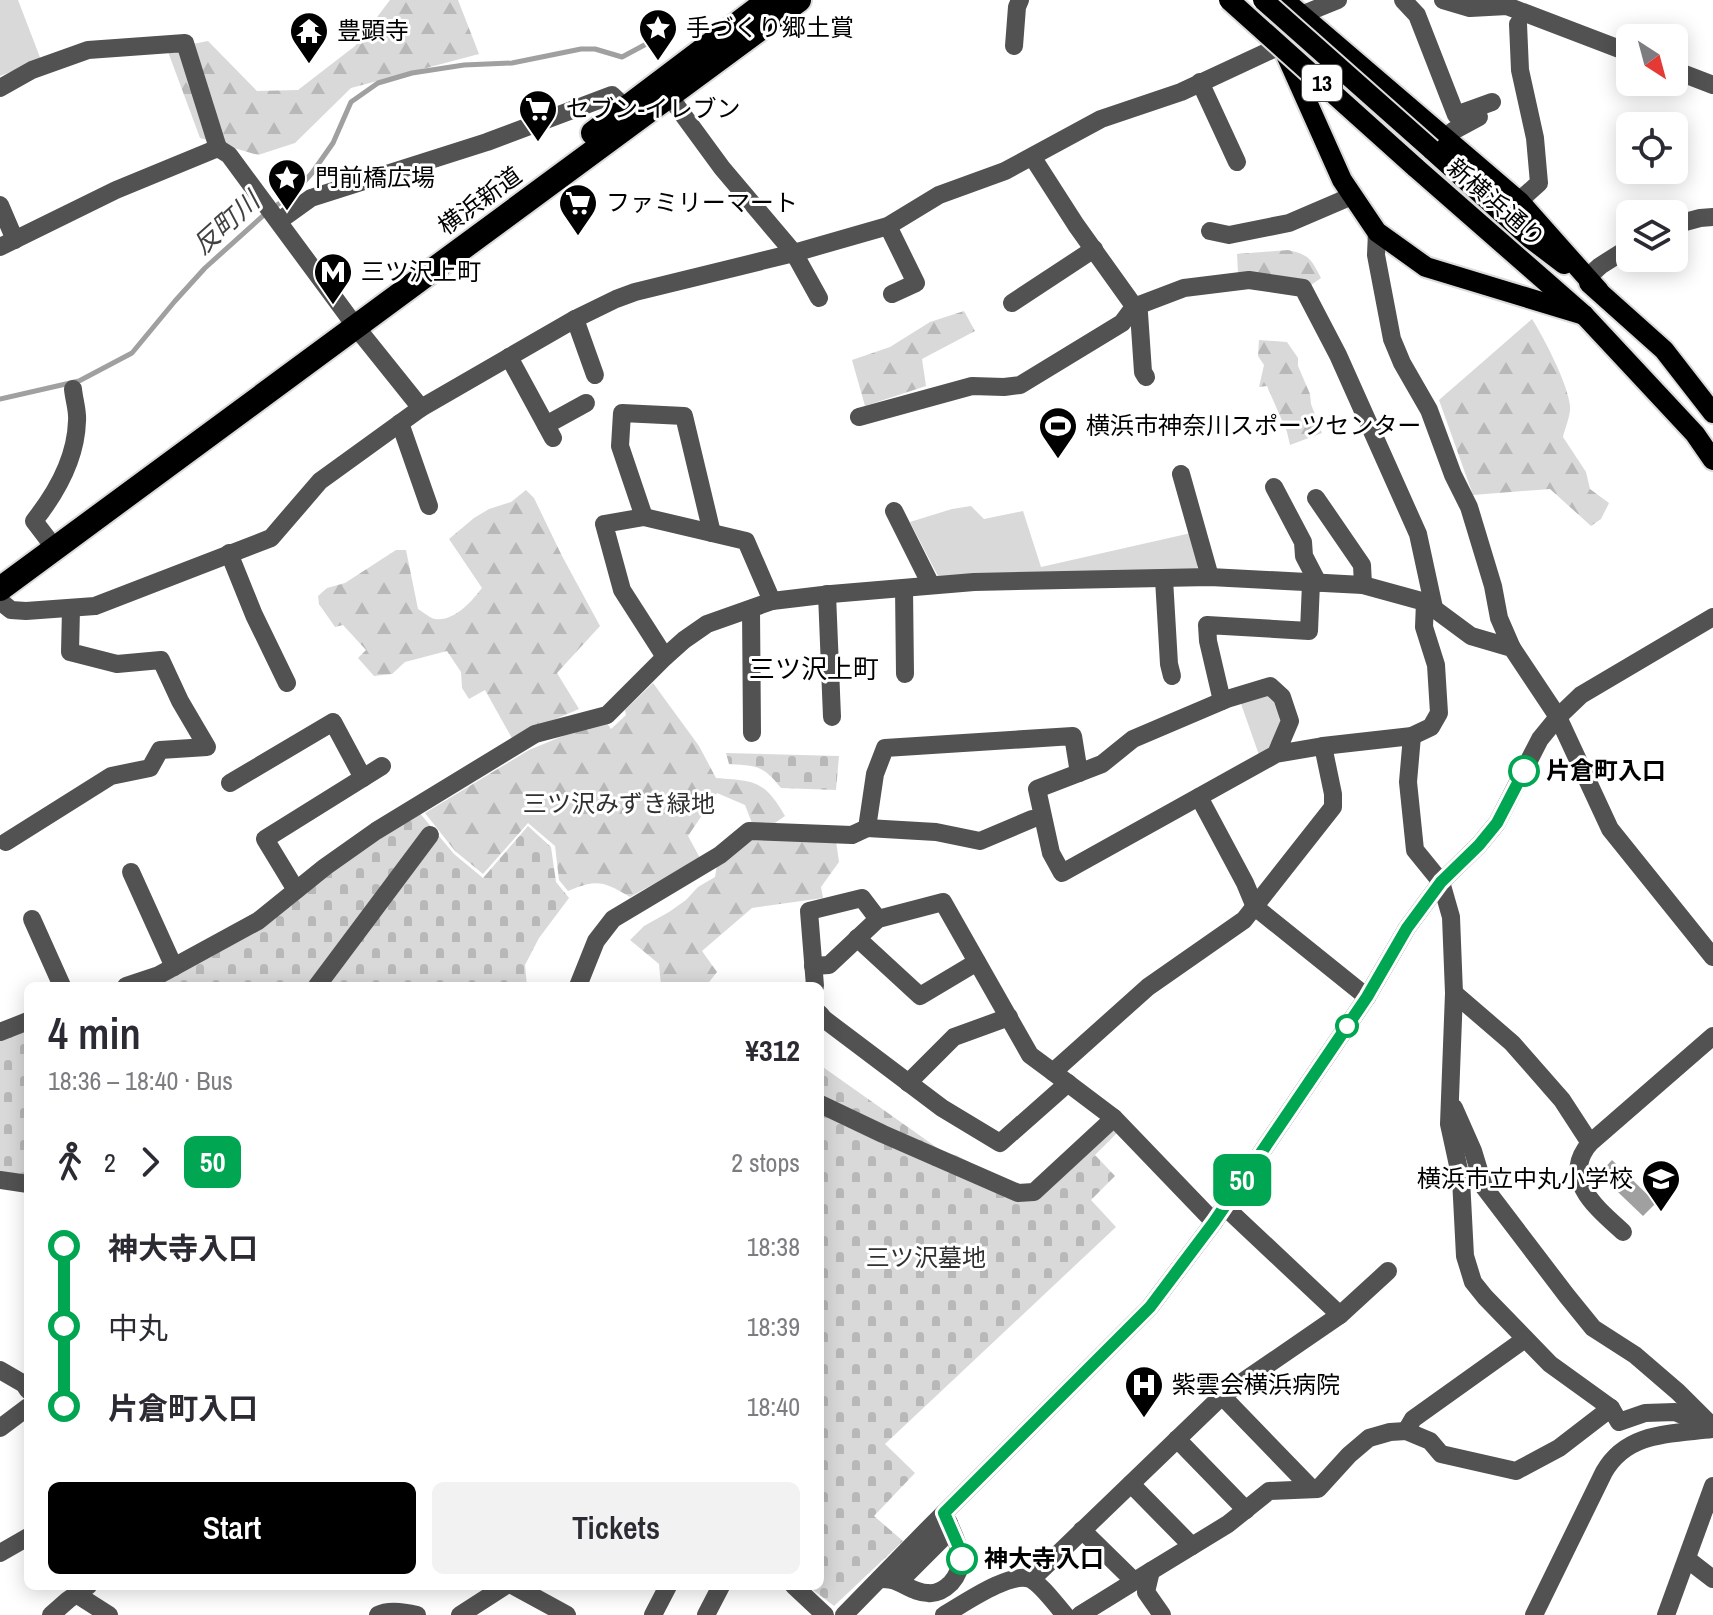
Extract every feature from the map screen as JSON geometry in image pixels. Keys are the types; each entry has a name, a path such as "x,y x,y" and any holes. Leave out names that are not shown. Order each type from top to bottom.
{"highway":[{"name":"横浜新道","path":"0,589 769,0"},
{"name":"横浜新道","path":"0,573 670,97 799,0"}],"main road":[{"name":"新横浜通り","path":"1229,0 1584,315 1695,434 1713,460"},
{"path":"1236,0 1282,45 1342,180 1377,232 1426,267 1584,315"},
{"name":"新横浜通り","path":"1263,0 1531,239 1594,284 1664,350 1713,413"},
{"path":"1284,0 1519,201 1594,284"}],"street":[{"path":"1014,46 1020,0"},
{"path":"0,601 11,610 26,611 95,606 271,538 320,481 400,423 575,319 635,292 888,226 939,195 1033,158 1101,119 1181,92 1282,45 1301,15 1338,0"},
{"path":"1403,0 1417,15 1456,115 1489,104 1480,117 1453,131"},
{"path":"1443,0 1470,8 1507,6 1616,48"},
{"path":"1518,24 1520,70 1535,138 1539,183 1519,201"},
{"path":"0,88 32,70 88,50 185,43 218,148 229,155 421,408"},
{"path":"1688,75 1713,85"},
{"path":"1200,82 1237,162"},
{"path":"274,215 311,198 487,142 612,95 626,108"},
{"path":"670,97 722,168 794,253 819,298"},
{"path":"0,205 8,243 116,190 218,148"},
{"path":"1033,158 1139,313 1143,372 1146,377"},
{"path":"1210,231 1229,235 1289,223 1352,196"},
{"path":"1688,221 1713,217"},
{"path":"888,226 916,283 892,294"},
{"path":"1377,232 1376,255 1392,339 1429,410 1453,475 1469,507 1493,586 1499,618 1512,648 1558,717 1610,829 1713,957"},
{"path":"1012,303 1094,249"},
{"path":"1594,284 1600,266 1616,256"},
{"path":"859,417 972,386 1020,385 1122,323 1134,307 1184,288 1249,280 1303,288 1338,355 1418,534 1430,605 1424,627 1436,665 1439,713 1431,727 1412,736 1276,754 1062,873 1038,817 1037,789 1102,764 1133,739 1222,701 1270,686 1282,697 1290,721 1276,754"},
{"path":"575,319 595,375"},
{"path":"509,357 549,431 586,403"},
{"path":"47,538 34,521 63,478 71,457 78,418 73,389"},
{"path":"644,517 620,446 622,413 684,416 712,533"},
{"path":"400,423 429,506"},
{"path":"1181,474 1210,577"},
{"path":"1222,701 1207,625 1309,631 1314,583 1304,556 1303,542 1274,487"},
{"path":"1316,498 1362,565 1363,585"},
{"path":"894,511 931,585"},
{"path":"665,657 622,590 604,524 644,517 746,541 772,601"},
{"path":"229,553 254,615 287,683"},
{"path":"143,982 169,976 258,921 376,831 535,734 607,715 665,657 707,624 772,601 974,582 1210,577 1363,585 1430,605 1471,636 1512,648"},
{"path":"1164,579 1172,676"},
{"path":"904,588 905,674"},
{"path":"827,594 832,717"},
{"path":"3,839 111,776 150,768 160,750 207,747 161,660 117,664 70,652 71,609"},
{"path":"751,609 752,733"},
{"path":"844,1615 886,1579 1150,1307 1219,1214 1367,997 1407,928 1441,882 1497,823 1540,739 1558,717 1581,695 1713,617"},
{"path":"230,783 333,722 363,778"},
{"path":"867,828 875,774 885,748 1073,736 1079,773"},
{"path":"1412,736 1408,782 1415,850 1441,882 1451,917 1454,993 1449,1124 1461,1179 1465,1256 1473,1282 1550,1364 1611,1408 1619,1422 1645,1413 1675,1412 1713,1428"},
{"path":"824,1019 942,1108 1000,1143 1148,987 1244,920 1255,907 1333,807 1323,746"},
{"path":"296,890 265,839 382,766"},
{"path":"1199,797 1255,907 1367,997"},
{"path":"580,982 596,941 613,919 720,855 749,831 852,835 867,828 936,832 980,841 1038,817"},
{"path":"320,982 430,835"},
{"path":"131,872 169,976"},
{"path":"815,982 809,911 862,898 878,919"},
{"path":"813,966 829,965 878,919 943,902 1030,1055 1114,1118 1219,1214 1340,1315"},
{"path":"32,919 60,982"},
{"path":"857,938 920,996 977,962"},
{"path":"1454,993 1512,1043 1562,1100 1590,1143"},
{"path":"908,1083 954,1037 1009,1017"},
{"path":"0,1032 24,1023"},
{"path":"1623,1232 1594,1205 1584,1191 1578,1169 1580,1159 1590,1143 1713,1036"},
{"path":"1451,1103 1473,1151 1484,1187 1567,1296 1593,1328 1635,1355 1713,1428"},
{"path":"824,1106 1018,1193 1034,1192 1114,1118"},
{"path":"0,1180 24,1183"},
{"path":"1032,1579 1222,1396 1340,1315 1388,1271"},
{"path":"1406,1431 1413,1419 1525,1339"},
{"path":"0,1370 24,1384"},
{"path":"1222,1396 1312,1489"},
{"path":"1080,1615 1228,1524 1269,1491 1318,1489 1369,1438 1406,1431 1430,1441 1441,1454 1516,1471 1559,1448 1611,1408"},
{"path":"0,1428 24,1410"},
{"path":"1534,1615 1604,1472 1618,1453 1649,1437 1713,1428"},
{"path":"1177,1439 1246,1510"},
{"path":"1131,1484 1192,1546"},
{"path":"1666,1615 1713,1486"},
{"path":"886,1579 930,1594 945,1589 957,1576 962,1559 946,1518"},
{"path":"1082,1530 1143,1576 1146,1592 1162,1615"},
{"path":"0,1553 24,1539"},
{"path":"1687,1559 1713,1579"},
{"path":"944,1615 1006,1581 1020,1578 1032,1579 1065,1615"},
{"path":"51,1615 82,1590 109,1615"},
{"path":"460,1615 499,1590"},
{"path":"519,1590 538,1607 571,1614"},
{"path":"653,1615 666,1590"},
{"path":"706,1615 719,1590"},
{"path":"798,1590 825,1615"},
{"path":"378,1615 383,1612 406,1612 417,1615"}],"green space":[{"path":"0,0 18,0 41,60 0,76"},
{"path":"390,0 458,0 479,54 351,88 295,143 258,155 200,138 167,49 208,41 257,91 298,90 355,46"},
{"path":"1288,250 1309,259 1321,278 1308,287 1238,273 1237,254"},
{"path":"964,311 975,331 922,359 926,386 865,406 852,360 890,347 930,322"},
{"path":"1532,319 1555,361 1568,397 1570,413 1563,437 1586,472 1590,489 1609,503 1601,519 1591,526 1550,489 1473,495 1439,400"},
{"path":"1259,340 1287,342 1298,358 1298,366 1322,433 1290,445 1267,386 1259,387 1264,365 1258,356"},
{"path":"526,490 534,498 600,626 557,673 579,709 513,740 485,690 469,699 462,688 461,672 447,651 405,662 392,674 374,676 358,658 366,650 343,625 335,627 319,604 318,596 327,588 345,583 396,550 406,550 418,609 435,619 456,614 482,588 449,539 474,518 511,502"},
{"path":"971,506 984,519 1023,511 1041,567 1191,533 1199,561 1197,569 939,578 910,522"},
{"name":"三ツ沢みずき緑地","path":"653,683 699,746 716,778 757,785 771,795 785,816 772,825 752,823 745,805 717,793 688,836 700,858 630,897 613,888 593,883 568,891 559,880 555,846 528,823 483,874 455,851 425,813 529,750 607,723 611,729 626,715 625,710"},
{"path":"1267,692 1277,699 1283,717 1272,749 1259,755 1240,701"},
{"path":"726,753 839,756 836,790 781,788 759,768 729,764"},
{"path":"418,811 454,854 483,878 528,826 551,847 556,882 569,898 539,938 525,965 527,982 153,982 299,892"},
{"path":"754,837 836,841 839,862 821,887 823,898 752,908 702,951 717,972 709,982 661,982 659,964 630,940 644,926 669,912 715,877 717,865"},
{"path":"24,1027 24,1178 0,1175 0,1036"},
{"name":"三ツ沢墓地","path":"824,1068 946,1154 956,1155 1035,1198 1112,1126 1118,1132 1095,1155 1115,1176 1091,1200 1116,1227 885,1444 915,1473 874,1516 903,1541 834,1606 813,1590 824,1590"}],"shaded area":[{"path":"1612,1160 1656,1203 1643,1216 1599,1174"}],"waterway":[{"name":"反町川","path":"273,208 295,192 312,173 333,143 351,102 378,83 412,73 464,65 512,63 581,49 595,49 622,57 650,42"},
{"name":"反町川","path":"0,399 79,381 132,353 205,268 265,214"}],"bus line":[{"name":"50","path":"962,1559 944,1513 1150,1307 1214,1222 1367,997 1407,928 1441,882 1497,823 1524,771"}],"place":[{"name":"手づくり郷土賞","path":"658,62"},
{"name":"豊顕寺","path":"309,65"},
{"name":"セブン-イレブン","path":"538,143"},
{"name":"門前橋広場","path":"287,212"},
{"name":"ファミリーマート","path":"578,237"},
{"name":"三ツ沢上町","path":"333,306"},
{"name":"横浜市神奈川スポーツセンター","path":"1058,460"},
{"name":"片倉町入口","path":"1524,771"},
{"name":"横浜市立中丸小学校","path":"1661,1213"},
{"name":"紫雲会横浜病院","path":"1144,1419"},
{"name":"神大寺入口","path":"962,1559"}],"district":[{"name":"三ツ沢上町","path":"814,669"}]}
